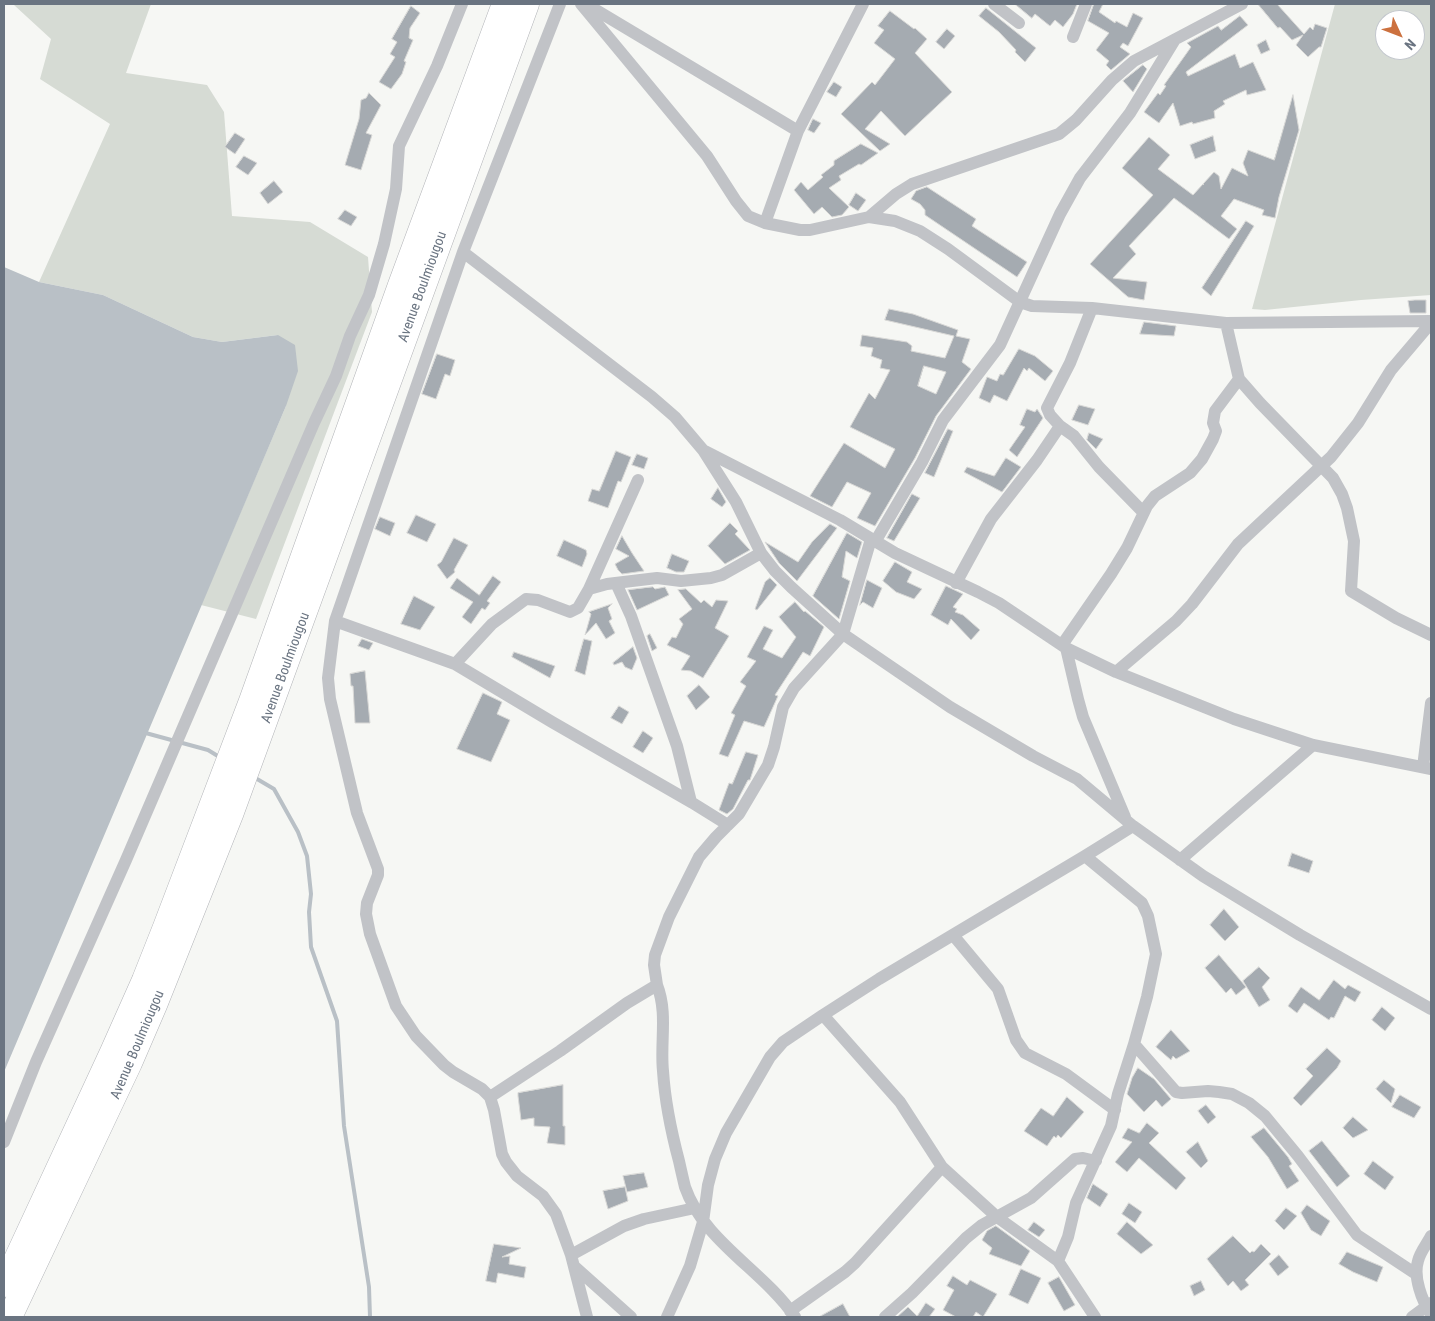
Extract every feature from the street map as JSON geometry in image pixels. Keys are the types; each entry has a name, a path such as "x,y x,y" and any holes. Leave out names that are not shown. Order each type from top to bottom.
{"highway":[{"name":"Avenue Boulmiougou","path":"261,705 403,276 504,4"},
{"name":"Avenue Boulmiougou","path":"10,1317 101,1128 156,1005 222,808 439,241 527,4"},
{"name":"Avenue Boulmiougou","path":"4,1285 222,808"}],"street":[{"path":"4,1142 44,1044 126,860 310,431 336,376 350,336 369,295 384,244 396,189 399,146 438,66 462,4"},
{"path":"560,4 463,252 335,621 328,678 330,700 357,813 378,869 378,875 367,903 366,914 370,934 396,1006 416,1036 444,1065 482,1089 490,1097 502,1154 506,1162 514,1172 551,1205 573,1261 587,1317"},
{"path":"581,4 706,156 748,216 765,223 800,230 810,230 869,217 895,221 920,231 948,249 1020,302 1032,306 1092,308 1226,323 1431,324"},
{"path":"586,4 798,130"},
{"path":"765,223 798,130 863,4"},
{"path":"994,4 1019,23"},
{"path":"1072,37 1086,4"},
{"path":"869,217 896,194 912,184 1059,134 1076,120 1112,80 1134,62 1174,40 1219,10 1242,4"},
{"path":"942,1167 855,1263 792,1314 781,1299 703,1222 685,1187 670,1126 662,1071 663,1004 654,974 655,956 669,917 699,857 748,800 768,764 783,707 788,697 806,674 843,634 873,541 922,462 943,420 1000,345 1060,214 1080,178 1130,113 1174,40"},
{"path":"463,252 652,397 675,417 703,450 736,502 762,553 790,587 843,634 950,707 1033,756 1077,779 1129,823 1180,860 1300,935 1431,1009"},
{"path":"1092,308 1070,363 1047,408 1050,415 1060,426 1074,436 1099,467 1143,512"},
{"path":"1226,323 1239,379 1333,478 1342,494 1348,508 1354,540 1351,591 1380,610 1431,635"},
{"path":"1116,672 1176,621 1192,604 1238,544 1336,451 1358,423 1391,370 1431,324"},
{"path":"1129,823 1084,717 1064,646 1127,548 1143,512 1155,496 1190,473 1202,459 1214,439 1216,431 1213,423 1215,411 1239,379"},
{"path":"956,582 991,519 1037,460 1060,426"},
{"path":"703,450 840,520 873,541 999,603 1064,646 1116,672 1234,719 1312,745 1427,768 1431,703"},
{"path":"455,664 492,624 526,599 538,600 570,612 575,611 582,604 638,480"},
{"path":"589,589 616,583 666,578 681,580 711,578 722,575 762,553"},
{"path":"616,583 631,616 676,746 691,802"},
{"path":"335,621 455,664 728,825"},
{"path":"1180,860 1312,745"},
{"path":"667,1317 690,1266 703,1222 708,1185 715,1159 726,1133 770,1057 783,1042 822,1014 1085,856 1129,823"},
{"path":"1058,1261 1068,1237 1076,1203 1111,1126 1118,1094 1147,998 1156,954 1148,916 1142,903 1085,856"},
{"path":"953,935 998,989 1016,1040 1025,1053 1066,1074 1115,1110"},
{"path":"490,1097 657,984"},
{"path":"822,1014 900,1102 942,1167 998,1217 1058,1261 1095,1317"},
{"path":"1134,1044 1176,1092 1208,1091 1232,1094 1249,1103 1298,1156 1357,1235 1416,1274"},
{"path":"885,1317 912,1294 966,1238 982,1225 1031,1198 1075,1159 1083,1158 1096,1161"},
{"path":"573,1261 624,1226 644,1219 695,1208"},
{"path":"1412,1317 1429,1308 1416,1274 1418,1259 1431,1236"},
{"path":"573,1261 631,1317"}],"shaded area":[{"path":"14,4 151,4 126,73 207,85 224,112 232,216 310,222 368,257 372,312 256,619 201,605 286,406 278,335 222,342 193,337 103,295 39,282 110,124 40,79 51,39"},
{"path":"1335,4 1431,4 1431,295 1265,310 1252,309"},
{"path":"4,267 39,282 103,295 193,337 222,342 278,335 295,345 298,371 286,406 4,1072"}],"building":[{"path":"1015,4 1077,4 1073,14 1063,27 1055,20 1050,26 1035,14 1032,18"},
{"path":"1094,4 1103,4 1099,12 1115,23 1116,21 1127,27 1133,13 1143,18 1128,46 1123,43 1120,47 1130,54 1111,70 1106,65 1109,61 1096,50 1109,33 1088,21"},
{"path":"1258,4 1277,4 1304,34 1310,27 1313,30 1315,24 1327,28 1321,47 1308,57 1296,45 1303,35 1292,40 1280,27 1278,28"},
{"path":"411,6 420,13 410,28 409,38 413,40 404,61 406,62 402,74 391,89 379,82 395,57 390,54 397,42 392,39"},
{"path":"986,8 1036,48 1025,62 999,32 979,16"},
{"path":"890,11 915,28 927,39 915,53 952,92 905,136 881,111 865,129 890,144 880,151 841,114 872,82 875,85 895,59 874,43 884,30 878,26"},
{"path":"1240,16 1248,25 1186,72 1188,76 1235,54 1240,68 1253,62 1266,90 1247,95 1246,90 1223,101 1225,104 1214,111 1215,118 1193,124 1192,122 1180,126 1173,103 1159,123 1144,112 1158,93 1160,95 1166,86 1164,85 1191,47 1187,43 1218,26 1221,30"},
{"path":"947,29 955,36 944,49 936,42"},
{"path":"1266,40 1270,50 1261,54 1257,45"},
{"path":"1143,65 1147,69 1133,92 1123,81"},
{"path":"834,82 842,87 836,97 827,92"},
{"path":"369,93 381,105 366,133 372,135 361,170 345,165 359,119 361,100 366,98"},
{"path":"1293,95 1299,130 1279,197 1275,218 1262,215 1264,210 1234,199 1221,216 1237,229 1229,239 1174,198 1129,246 1136,254 1113,278 1147,282 1144,300 1128,297 1090,264 1153,195 1122,168 1149,137 1170,155 1158,169 1193,195 1214,172 1219,176 1221,189 1232,168 1248,176 1243,163 1248,150 1274,160"},
{"path":"813,119 821,123 814,133 808,130"},
{"path":"235,133 245,139 235,154 225,147"},
{"path":"1213,136 1216,151 1195,159 1190,145"},
{"path":"861,144 878,153 861,165 859,164 839,176 841,180 829,188 849,207 842,215 832,217 822,207 814,214 794,190 801,182 808,190 823,177 821,175 834,165 834,161"},
{"path":"244,156 257,163 248,175 236,167"},
{"path":"274,181 283,192 268,204 260,193"},
{"path":"927,187 976,219 972,226 1027,262 1017,277 925,215 925,210 920,204 911,199 916,191"},
{"path":"856,193 866,200 858,211 849,205"},
{"path":"345,210 357,217 351,226 338,219"},
{"path":"1246,221 1254,226 1211,296 1202,288"},
{"path":"1426,300 1426,313 1410,313 1408,301"},
{"path":"889,309 913,314 958,330 956,336 970,339 962,362 971,369 936,416 915,458 875,526 857,518 871,493 847,482 832,507 810,496 844,443 885,468 895,449 850,427 869,393 875,399 890,370 880,368 882,360 871,356 873,348 860,346 862,335 907,342 912,346 911,351 945,358 954,336 885,320","holes":["924,366 946,372 936,394 918,386"]},
{"path":"1144,322 1176,326 1174,336 1140,334"},
{"path":"1019,349 1035,356 1053,371 1045,381 1029,368 1027,371 1024,368 1007,401 994,395 990,403 979,398 987,377 997,381 1000,374 1003,375"},
{"path":"437,354 455,360 450,376 445,374 436,399 422,394"},
{"path":"1079,405 1095,409 1088,425 1072,420"},
{"path":"1027,409 1035,412 1037,409 1043,418 1017,457 1009,450 1025,427 1020,425"},
{"path":"948,429 953,431 934,477 925,473"},
{"path":"1089,433 1103,439 1096,449 1087,440"},
{"path":"616,451 631,457 621,482 618,481 608,508 588,501 592,489 599,491"},
{"path":"637,454 648,458 644,469 632,465"},
{"path":"1006,458 1021,467 1002,492 964,472 967,467 994,476"},
{"path":"718,488 726,502 722,507 711,499"},
{"path":"912,494 920,498 894,541 887,538"},
{"path":"416,515 436,524 427,542 407,533"},
{"path":"380,517 395,523 390,536 375,529"},
{"path":"730,523 738,531 735,534 750,550 725,564 708,546"},
{"path":"830,524 837,528 797,581 779,563 765,542 798,562 812,542"},
{"path":"847,533 862,542 857,558 846,551 842,577 850,581 839,619 813,596"},
{"path":"622,536 644,571 622,574 618,570 615,564 629,556 616,549"},
{"path":"454,538 468,545 454,570 455,572 447,579 437,565 441,562"},
{"path":"564,540 586,550 587,554 582,567 557,556"},
{"path":"672,554 689,561 684,572 676,572 667,568"},
{"path":"895,562 912,572 907,582 922,589 914,599 896,592 883,581"},
{"path":"493,576 501,582 487,601 490,603 485,610 482,608 471,624 462,617 473,602 450,588 457,578 479,595"},
{"path":"770,578 777,585 757,610 755,609 765,582"},
{"path":"867,580 882,588 873,608 863,602 860,605"},
{"path":"946,586 963,594 953,607 957,609 955,612 963,615 980,630 971,640 951,619 948,625 931,615"},
{"path":"653,587 655,589 665,587 669,595 637,610 628,590"},
{"path":"686,589 701,603 704,600 712,607 716,600 728,601 715,628 729,636 703,678 691,671 681,670 690,656 667,645 672,637 676,638 683,624 679,619 692,609 678,590"},
{"path":"414,596 435,607 420,630 401,624"},
{"path":"795,602 804,612 824,627 810,656 803,652 775,695 778,696 764,727 744,721 728,757 719,754 735,715 731,713 746,686 740,682 756,661 747,657 764,626 773,630 763,649 782,658 796,637 779,617"},
{"path":"612,604 608,608 612,619 609,621 615,633 606,639 596,623 585,635 591,614 589,612"},
{"path":"650,634 657,648 652,651 647,636"},
{"path":"362,639 373,643 369,650 358,646"},
{"path":"584,639 592,641 585,675 575,671"},
{"path":"633,647 637,658 632,670 625,667 622,662 614,665 613,663"},
{"path":"514,652 555,666 550,678 512,657"},
{"path":"365,671 370,723 355,723 353,686 351,686 350,674"},
{"path":"699,685 710,697 696,710 687,696"},
{"path":"483,693 502,702 497,714 510,720 491,762 457,749"},
{"path":"619,706 629,712 622,724 611,718"},
{"path":"643,731 653,738 643,753 633,747"},
{"path":"746,752 758,755 750,780 748,780 733,809 727,814 719,810 729,783 732,784"},
{"path":"1292,853 1313,861 1309,873 1288,866"},
{"path":"1224,909 1239,927 1225,941 1210,925"},
{"path":"1219,955 1246,987 1236,995 1231,988 1226,993 1205,968"},
{"path":"1259,967 1270,978 1262,987 1270,1000 1259,1007 1243,981"},
{"path":"1334,980 1345,989 1348,985 1361,992 1355,1002 1345,996 1334,1018 1331,1017 1329,1020 1304,1003 1297,1013 1288,1006 1301,987 1319,1000"},
{"path":"1382,1007 1395,1018 1385,1031 1372,1020"},
{"path":"1171,1030 1190,1051 1176,1059 1173,1056 1171,1060 1156,1047"},
{"path":"1327,1048 1341,1061 1337,1068 1301,1106 1293,1098 1313,1076 1306,1069"},
{"path":"1138,1068 1154,1079 1171,1099 1162,1107 1156,1100 1144,1112 1127,1094 1132,1078"},
{"path":"1384,1080 1395,1089 1391,1103 1376,1089"},
{"path":"563,1085 565,1145 547,1143 550,1127 534,1126 534,1118 521,1120 518,1093"},
{"path":"1400,1095 1421,1107 1414,1118 1392,1107"},
{"path":"1067,1097 1084,1112 1061,1138 1058,1135 1056,1138 1054,1136 1047,1146 1024,1131 1041,1108 1053,1116"},
{"path":"1206,1105 1216,1117 1208,1124 1198,1111"},
{"path":"1353,1117 1368,1130 1353,1138 1343,1128"},
{"path":"1147,1123 1159,1133 1149,1143 1186,1178 1176,1190 1139,1158 1127,1172 1115,1162 1132,1142 1122,1138 1128,1128 1139,1133"},
{"path":"1264,1128 1288,1157 1292,1164 1289,1166 1299,1181 1287,1189 1268,1157 1251,1137"},
{"path":"1322,1141 1350,1176 1337,1187 1309,1151"},
{"path":"1198,1142 1208,1161 1201,1168 1186,1152"},
{"path":"1373,1161 1394,1177 1385,1190 1364,1174"},
{"path":"644,1173 648,1187 627,1192 623,1176"},
{"path":"1093,1184 1108,1194 1100,1207 1087,1198"},
{"path":"625,1187 628,1201 608,1209 603,1191"},
{"path":"1129,1203 1142,1212 1135,1223 1122,1214"},
{"path":"1307,1205 1330,1221 1321,1236 1311,1230 1301,1213"},
{"path":"1286,1208 1297,1216 1284,1230 1275,1221"},
{"path":"1034,1222 1045,1230 1039,1237 1028,1230"},
{"path":"1127,1222 1153,1245 1141,1254 1117,1234"},
{"path":"996,1226 1030,1251 1021,1266 989,1254 992,1248 982,1240 987,1231"},
{"path":"1233,1236 1250,1253 1254,1252 1261,1244 1271,1254 1245,1280 1249,1285 1241,1291 1233,1281 1228,1286 1207,1259"},
{"path":"494,1244 521,1248 502,1257 510,1256 509,1264 526,1267 524,1278 498,1273 496,1283 486,1281"},
{"path":"1347,1252 1383,1267 1377,1282 1339,1264"},
{"path":"1279,1255 1289,1267 1278,1276 1269,1264"},
{"path":"1021,1269 1041,1278 1028,1304 1009,1295"},
{"path":"953,1276 967,1285 970,1280 997,1294 983,1317 976,1312 973,1317 956,1317 943,1310 954,1290 947,1286"},
{"path":"1059,1277 1075,1305 1064,1311 1048,1283"},
{"path":"1201,1281 1205,1290 1194,1296 1190,1286"},
{"path":"926,1303 935,1309 929,1317 897,1317 908,1307 917,1316"},
{"path":"843,1304 850,1317 819,1317"}],"waterway":[{"path":"142,732 208,750 221,758"},
{"path":"252,776 274,789 298,832 307,856 311,894 309,912 311,947 337,1021 344,1126 369,1287 370,1317"}]}
